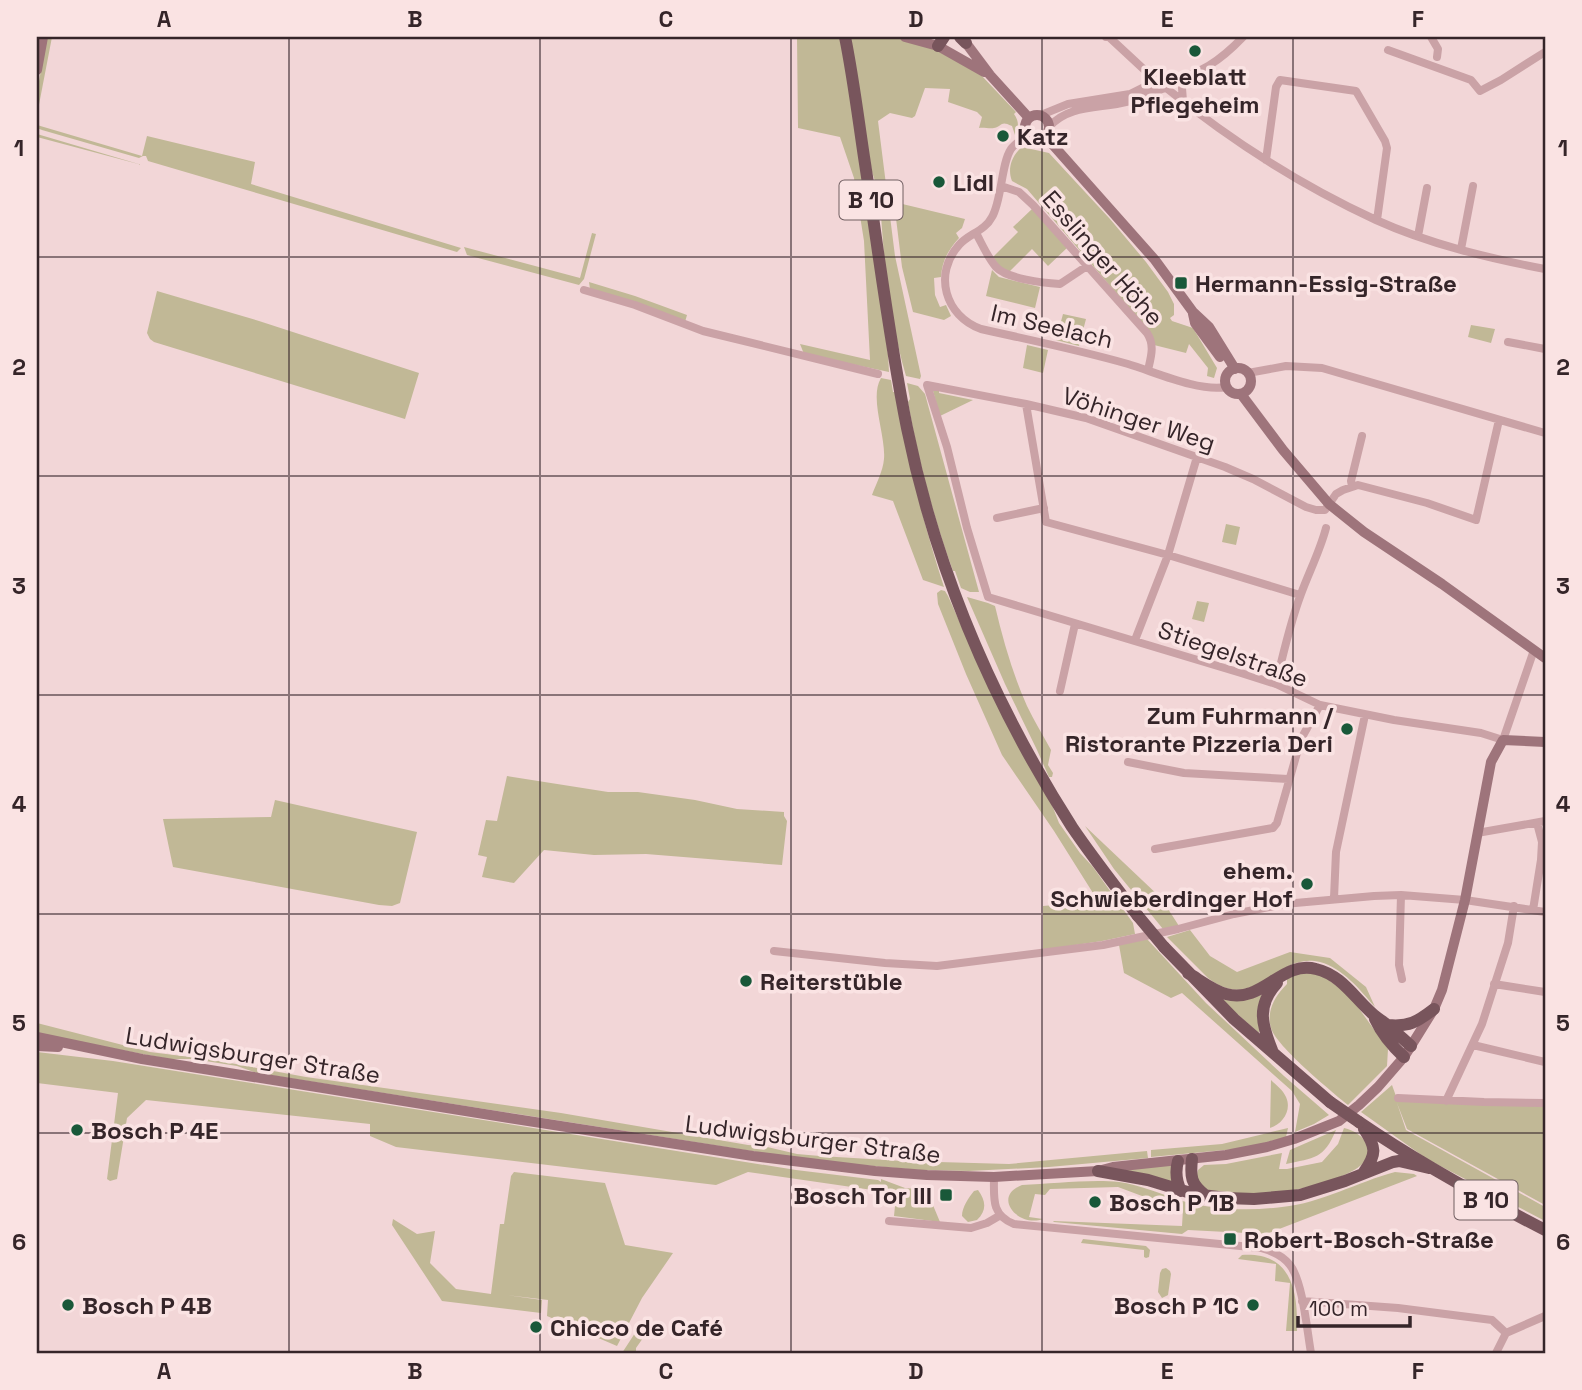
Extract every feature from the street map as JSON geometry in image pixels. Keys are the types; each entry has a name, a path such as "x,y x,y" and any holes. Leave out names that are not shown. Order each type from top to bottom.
{"main road":[{"path":"37,70 43,37"},
{"name":"B 10","path":"845,37 900,394 916,469 958,605 1013,724 1043,779 1074,829 1138,916 1188,973 1234,1019 1330,1101 1359,1122 1429,1168 1545,1230"},
{"path":"905,37 941,41 990,75"},
{"path":"963,40 1029,118"},
{"path":"1047,131 1034,139 1028,135 1025,124 1029,118 1036,115 1046,119 1047,131 1155,260 1193,312 1209,327 1232,370"},
{"path":"1232,370 1242,369 1249,376 1250,386 1244,393"},
{"path":"1232,370 1225,381 1226,387 1231,392 1244,393"},
{"path":"1244,393 1283,450 1329,504 1364,532 1545,658"},
{"path":"1503,740 1545,742"},
{"name":"Ludwigsburger Straße","path":"106,1052 753,1156 878,1172 994,1177 1098,1171 1267,1147 1339,1121 1359,1105 1408,1051 1434,1009 1449,969 1465,900 1491,762 1503,740"},
{"path":"1188,973 1218,991 1242,995 1259,991 1292,971 1303,968 1318,969 1346,986 1373,1015 1388,1025 1408,1051"},
{"path":"1274,1054 1266,1036 1262,1012 1267,995 1284,975"},
{"path":"1388,1025 1413,1023 1434,1009"},
{"path":"1373,1015 1387,1039 1408,1051"},
{"path":"37,1037 106,1052"},
{"path":"37,1045 106,1052"},
{"path":"1359,1122 1374,1147 1371,1163 1364,1172"},
{"path":"1181,1191 1176,1168 1185,1160 1196,1188 1206,1195"},
{"path":"1098,1171 1148,1180 1181,1191 1254,1199 1300,1195 1393,1162 1429,1168"}],"street":[{"path":"1108,37 1150,80 1153,88 1186,77 1217,61 1243,37"},
{"path":"1431,37 1438,49 1437,57"},
{"path":"1388,50 1471,80 1480,91 1545,52"},
{"path":"1041,116 1068,104 1130,94 1150,80 1156,72 1161,73 1163,85 1204,118 1316,190 1377,220 1418,236 1545,269"},
{"path":"1183,102 1182,88 1186,77"},
{"path":"1266,160 1276,87 1280,80 1356,92 1387,148 1377,220"},
{"path":"1047,131 1055,120 1070,112 1125,102 1163,85"},
{"name":"Im Seelach","path":"1028,135 1011,150 993,217 959,244 948,259 945,285 950,304 963,321 981,329 1114,360 1216,389 1226,387"},
{"name":"Esslinger Höhe","path":"1001,186 1024,196 1147,332 1152,340 1152,356 1148,370"},
{"path":"1461,249 1474,186"},
{"path":"1418,236 1427,188"},
{"path":"976,233 996,268 1008,274 1060,284 1087,266"},
{"path":"584,289 711,334 878,374"},
{"path":"1508,342 1545,349"},
{"path":"1249,376 1263,370 1286,366 1322,368 1545,433"},
{"name":"Vöhinger Weg","path":"927,385 1086,418 1254,479 1306,507 1325,510 1329,504"},
{"name":"Stiegelstraße","path":"927,385 988,597 1276,684 1320,705 1365,715 1481,733 1503,740"},
{"path":"1026,404 1046,522 1168,555 1300,596"},
{"path":"1329,504 1336,494 1358,485 1427,503 1476,520 1499,420"},
{"path":"1352,486 1362,436"},
{"path":"1135,640 1168,555 1197,457"},
{"path":"997,518 1044,508"},
{"path":"1276,684 1300,596 1326,528"},
{"path":"1060,691 1075,624"},
{"path":"1503,740 1534,650"},
{"path":"1155,849 1273,828 1277,823 1301,739 1320,705"},
{"path":"1334,898 1336,852 1365,715"},
{"path":"1128,762 1184,773 1289,779"},
{"path":"1477,833 1541,822 1541,860 1533,910"},
{"path":"1401,895 1399,965 1402,979"},
{"path":"774,951 937,966 1103,945 1284,904 1334,898 1401,895 1465,900 1545,912"},
{"path":"1447,1101 1482,1024 1508,943 1514,906"},
{"path":"1494,984 1545,992"},
{"path":"1473,1045 1545,1062"},
{"path":"1398,1098 1545,1103"},
{"path":"994,1177 995,1205 999,1216 1013,1224 1261,1248 1274,1252 1291,1265 1296,1278 1311,1353"},
{"path":"889,1221 971,1228 999,1216"},
{"path":"1302,1301 1398,1308 1492,1320 1506,1333"},
{"path":"1496,1353 1506,1333 1545,1316"}],"shaded area":[{"path":"47,37 52,37 37,115 37,92"},
{"path":"797,37 840,39 853,105 889,372 804,354 800,344 870,360 864,241 854,178 840,137 798,128"},
{"path":"849,37 894,37 933,48 981,75 1016,112 1014,114 1018,124 1015,135 1012,126 1005,124 994,128 979,128 982,117 977,112 948,102 950,89 925,88 915,116 912,118 890,113 878,121 895,256 920,379 906,376 894,327 879,198 872,172"},
{"path":"37,125 142,156 147,136 255,162 251,184 461,248 457,252 148,161 146,156 139,158 42,130 37,128"},
{"path":"37,134 142,165 37,137"},
{"path":"1022,147 1049,153 1146,262 1174,304 1174,315 1170,318 1172,321 1193,328 1217,368 1214,378 1207,376 1208,368 1189,344 1186,353 1154,345 1152,335 1027,189 1012,181 1011,162"},
{"path":"894,202 965,219 962,228 956,233 959,238 944,261 941,277 934,278 935,295 940,307 946,305 951,316 944,320 913,312 902,267"},
{"path":"1032,209 1068,247 1048,266 1032,249 1009,272 1000,267 993,257 1018,232 1013,227"},
{"path":"592,233 596,234 584,279 579,285 467,255 464,247 580,278"},
{"path":"992,270 999,277 1040,287 1035,308 986,296"},
{"path":"589,282 687,315 685,322 590,289"},
{"path":"157,291 419,373 405,419 154,342 147,333"},
{"path":"1063,314 1086,319 1079,346 1056,340"},
{"path":"1471,325 1495,329 1491,343 1468,337"},
{"path":"1027,345 1048,350 1043,373 1023,368"},
{"path":"881,378 891,380 895,392 916,491 944,587 923,580 893,501 872,495 884,459 877,406"},
{"path":"907,383 918,386 925,394 979,592 961,588 953,571 921,466 908,402 910,399"},
{"path":"939,389 939,393 973,400 940,416 933,391"},
{"path":"1226,524 1240,527 1236,545 1222,542"},
{"path":"941,590 948,596 990,690 1059,823 1133,923 1135,934 1043,950 1043,906 1098,901 1002,755 938,604 937,593"},
{"path":"967,597 995,606 1017,682 1051,750 1048,765 1053,773 1052,777 1049,777 1005,684"},
{"path":"1197,601 1209,603 1204,622 1192,619"},
{"path":"507,776 608,792 638,792 695,800 737,809 784,812 787,821 782,865 646,854 594,855 544,850 514,883 482,877 487,857 478,855 486,820 497,821"},
{"path":"275,800 417,832 400,903 392,906 379,905 173,867 163,819 271,817"},
{"path":"1085,826 1161,898 1179,926 1163,929 1114,869"},
{"path":"1190,930 1210,956 1237,972 1290,952 1330,958 1366,987 1375,1007 1344,974 1320,962 1304,961 1290,965 1253,986 1240,990 1225,987 1208,978 1167,937"},
{"path":"1147,939 1206,1003 1329,1115 1295,1132 1300,1104 1292,1091 1182,993 1171,998 1124,973 1119,945"},
{"path":"1309,972 1322,975 1350,996 1388,1049 1387,1066 1348,1105 1293,1057 1271,1028 1271,1010 1275,999 1287,984 1287,979"},
{"path":"1261,995 1259,1033 1221,1000"},
{"path":"37,1023 150,1052 561,1113 797,1154 1009,1164 1147,1151 1148,1158 969,1171 920,1170 815,1161 257,1073 237,1066 193,1059 169,1059 37,1034"},
{"path":"37,1052 113,1061 796,1170 881,1182 881,1179 905,1188 930,1190 930,1198 940,1222 894,1216 896,1196 893,1193 748,1172 716,1185 396,1147 370,1136 370,1124 146,1100 127,1118 117,1179 110,1181 107,1179 118,1093 37,1083"},
{"path":"1271,1080 1285,1094 1288,1107 1282,1120 1270,1128"},
{"path":"1392,1085 1397,1099 1545,1104 1545,1205 1407,1129 1397,1103 1406,1130 1545,1207 1545,1221 1427,1159 1361,1112"},
{"path":"1288,1128 1286,1137 1246,1148 1151,1157 1151,1150 1222,1144"},
{"path":"1344,1128 1362,1137 1368,1148 1368,1157 1351,1172 1338,1178 1282,1192 1229,1194 1201,1189 1196,1178 1198,1170 1204,1165 1226,1164 1282,1153 1279,1169 1322,1162 1338,1144"},
{"path":"1336,1130 1327,1147 1317,1156 1286,1164 1290,1150"},
{"path":"1178,1161 1178,1185 1113,1167"},
{"path":"514,1172 605,1183 625,1245 673,1253 642,1298 617,1346 547,1316 548,1300 506,1295 542,1300 541,1313 442,1301 392,1225 393,1219 417,1234 435,1231 430,1263 456,1289 491,1294 500,1224 504,1224 511,1176"},
{"path":"1395,1172 1417,1176 1266,1234 1188,1230 1182,1234 1053,1221 1182,1226 1183,1209 1118,1187 1050,1189 1045,1195 1035,1194 1029,1217 1043,1219 1034,1221 1018,1215 1009,1203 1013,1190 1022,1185 1108,1181 1135,1185 1209,1207 1270,1208 1297,1205 1325,1197"},
{"path":"978,1190 983,1198 984,1209 977,1220 968,1222 962,1216 963,1209 972,1193"},
{"path":"1083,1239 1146,1246 1150,1250 1149,1257 1144,1257 1144,1250 1081,1243"},
{"path":"1242,1255 1259,1256 1272,1260 1282,1267 1289,1277 1293,1289 1297,1331 1286,1331 1290,1283 1275,1281 1276,1264 1238,1259"},
{"path":"1166,1268 1171,1274 1168,1295 1162,1298 1158,1292 1160,1273"},
{"path":"637,1330 643,1333 643,1338 636,1348 636,1353 622,1353"}],"place":[{"name":"Kleeblatt Pflegeheim","path":"1195,51"},
{"name":"Katz","path":"1003,136"},
{"name":"Lidl","path":"939,182"},
{"name":"Hermann-Essig-Straße","path":"1181,283"},
{"name":"Zum Fuhrmann / Ristorante Pizzeria Deri","path":"1347,729"},
{"name":"ehem. Schwieberdinger Hof","path":"1307,884"},
{"name":"Reiterstüble","path":"746,981"},
{"name":"Bosch P 4E","path":"77,1130"},
{"name":"Bosch Tor III","path":"946,1195"},
{"name":"Bosch P 1B","path":"1095,1202"},
{"name":"Robert-Bosch-Straße","path":"1230,1239"},
{"name":"Bosch P 4B","path":"68,1305"},
{"name":"Bosch P 1C","path":"1253,1305"},
{"name":"Chicco de Café","path":"536,1327"}]}
